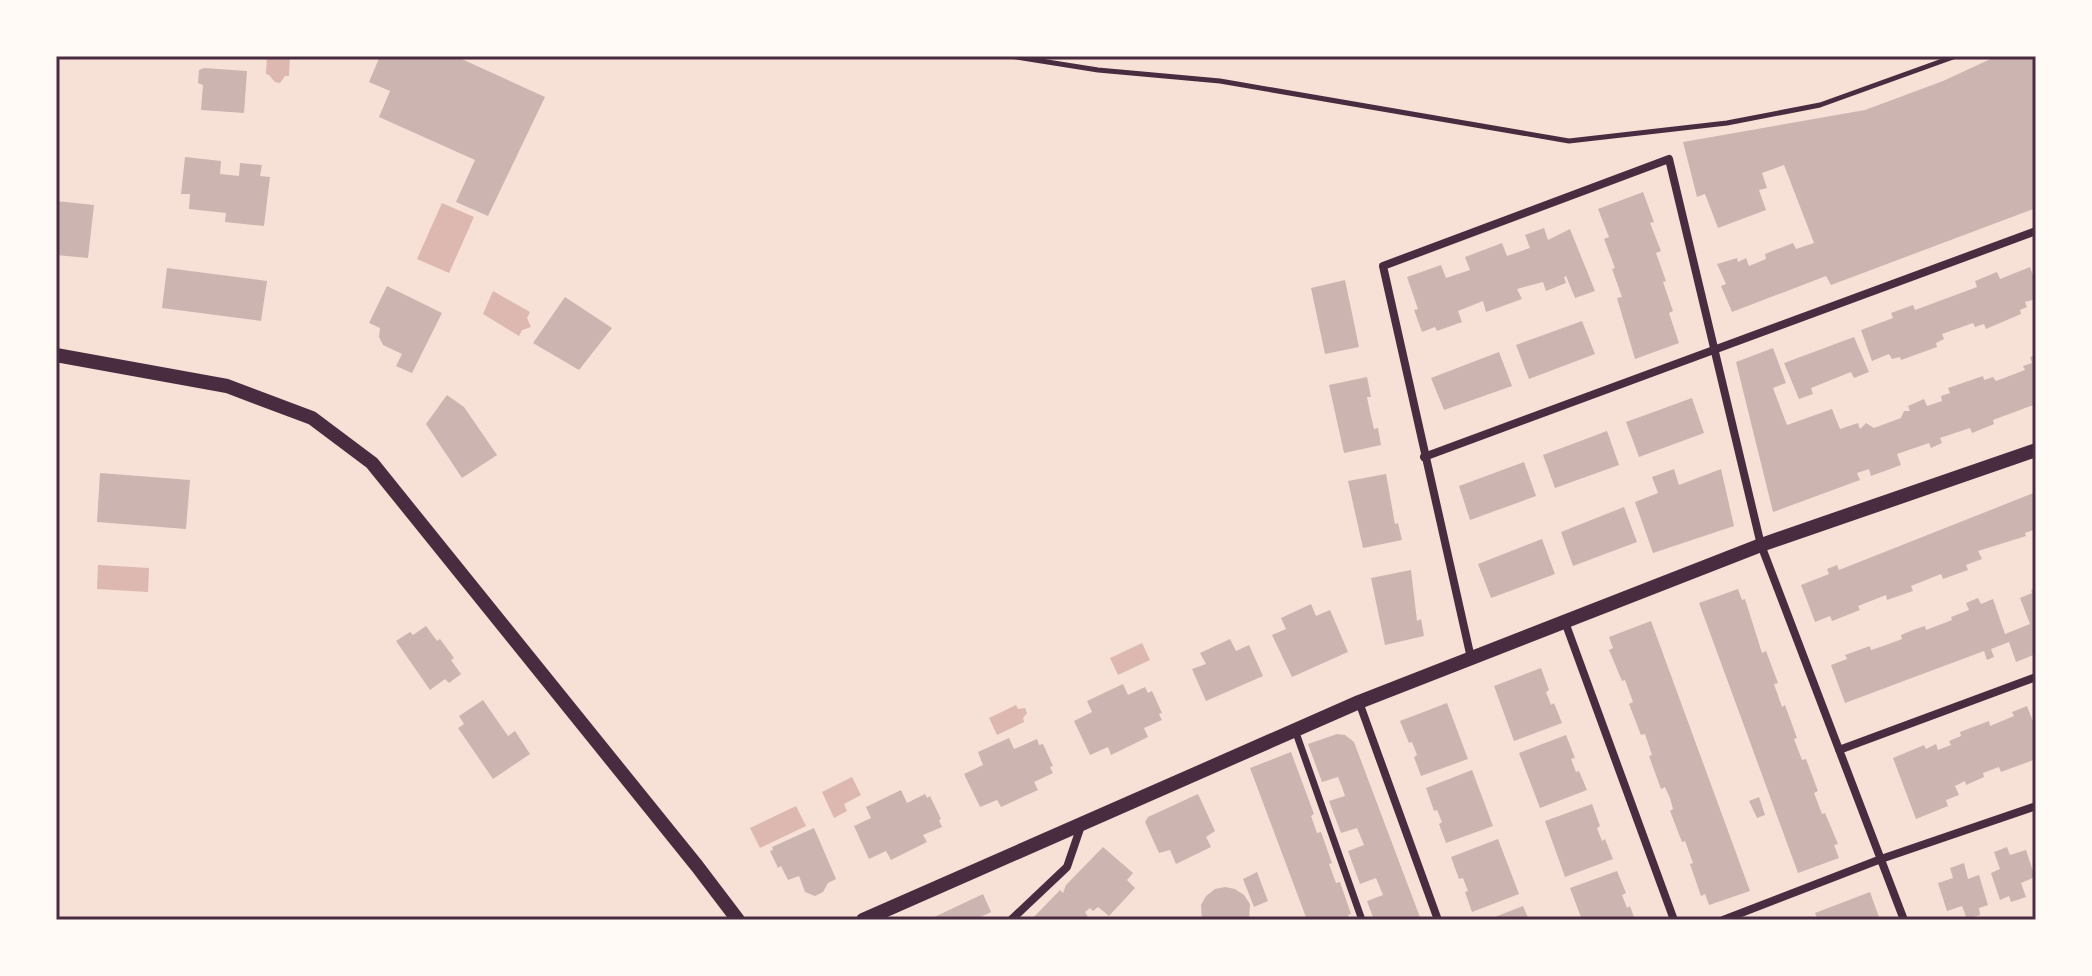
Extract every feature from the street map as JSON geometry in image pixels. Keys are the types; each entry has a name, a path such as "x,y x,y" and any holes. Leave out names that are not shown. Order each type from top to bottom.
{"street":[{"path":"1471,658 1383,266 1669,159 1761,545 1904,920"},
{"path":"1424,457 2036,231"},
{"path":"56,355 227,386 312,418 372,463 738,920"},
{"path":"863,920 1359,702 1761,545 2036,450"},
{"path":"1565,622 1674,920"},
{"path":"1839,750 2036,677"},
{"path":"1359,702 1438,920"},
{"path":"1295,729 1362,920"},
{"path":"1723,920 1881,859 2036,806"},
{"path":"1011,920 1067,867 1082,822"}],"path":[{"path":"1010,56 1098,70 1220,81 1569,141 1727,123 1820,105 1956,56"}],"shaded area":[{"path":"267,56 290,56 289,76 285,76 280,83 266,74"},
{"path":"442,203 474,217 449,273 417,259"},
{"path":"493,291 530,312 527,318 531,327 522,330 519,336 483,314"},
{"path":"98,565 149,568 148,592 97,589"},
{"path":"1142,643 1150,660 1118,675 1110,658"},
{"path":"1016,705 1018,709 1025,708 1024,722 997,735 989,718"},
{"path":"852,777 861,795 844,804 847,811 834,818 822,792"},
{"path":"796,806 806,826 760,848 750,828"}],"building":[{"path":"380,56 455,56 545,97 488,216 456,202 475,160 379,117 390,91 369,82"},
{"path":"1997,56 2036,56 2036,208 1831,285 1826,276 1732,312 1721,286 1726,284 1717,264 1746,258 1749,266 1766,259 1765,254 1793,243 1796,249 1814,243 1784,165 1762,173 1767,188 1759,190 1766,210 1718,228 1705,194 1697,197 1683,142 1865,110 1943,81"},
{"path":"199,70 247,71 244,113 201,110 203,85 198,83"},
{"path":"185,157 221,161 220,174 239,176 240,163 262,165 260,176 270,177 264,226 225,222 226,213 189,209 190,194 181,194"},
{"path":"1643,192 1661,251 1656,253 1666,281 1663,282 1673,311 1669,313 1679,343 1635,359 1617,298 1622,297 1612,269 1615,268 1604,239 1609,237 1598,209"},
{"path":"56,201 94,205 88,258 56,255"},
{"path":"1544,228 1548,240 1570,229 1595,291 1575,298 1566,276 1566,283 1546,291 1543,282 1517,289 1522,299 1486,312 1483,301 1458,311 1462,322 1437,331 1435,327 1422,332 1407,277 1441,265 1446,278 1470,270 1465,257 1502,243 1507,256 1530,248 1525,235"},
{"path":"2030,267 2036,284 2036,299 2025,302 2027,307 2020,310 2021,314 1986,329 1984,324 1975,327 1973,323 1942,334 1944,339 1936,343 1937,347 1901,360 1900,357 1892,359 1889,354 1872,361 1861,330 1893,318 1891,313 1913,305 1915,310 1977,287 1975,281 1997,272 2000,279"},
{"path":"167,268 267,281 261,321 162,308"},
{"path":"1345,280 1359,347 1325,354 1311,288"},
{"path":"387,286 442,313 412,373 396,366 402,354 383,345 379,337 380,328 369,323"},
{"path":"565,297 612,328 579,370 533,343"},
{"path":"1582,321 1595,354 1529,379 1516,345"},
{"path":"1854,337 1869,372 1854,378 1851,372 1811,388 1813,394 1799,399 1784,363"},
{"path":"1773,348 1786,383 1773,388 1787,425 1832,409 1840,429 1858,423 1860,429 1866,423 1874,428 1901,418 1904,411 1910,411 1908,406 1924,399 1927,406 1942,401 1941,396 1950,393 1948,388 1983,376 1984,380 1993,377 1996,381 2025,370 2023,366 2032,363 2030,357 2036,355 2036,404 1993,420 1994,424 1972,433 1970,428 1940,438 1942,443 1931,448 1929,443 1897,454 1901,465 1871,476 1869,469 1857,473 1860,480 1773,512 1736,362"},
{"path":"1499,352 1512,386 1444,410 1431,378"},
{"path":"1367,377 1370,412 1374,429 1378,428 1381,445 1344,453 1329,385"},
{"path":"447,395 464,407 497,455 462,478 426,424"},
{"path":"1692,398 1704,433 1639,457 1626,422"},
{"path":"1607,431 1619,465 1555,488 1543,455"},
{"path":"1524,462 1536,496 1470,520 1459,486"},
{"path":"1674,469 1679,485 1721,469 1734,526 1653,553 1635,502 1658,493 1652,477"},
{"path":"100,473 190,480 186,529 97,522"},
{"path":"1386,474 1395,524 1398,523 1402,540 1363,548 1348,481"},
{"path":"2036,492 2036,529 2025,533 2026,536 1978,551 1982,559 1966,565 1968,570 1943,579 1941,574 1911,586 1913,591 1887,600 1886,595 1832,621 1830,616 1815,622 1801,585 1829,574 1827,569 1837,565 1839,570"},
{"path":"1624,507 1637,542 1573,566 1561,532"},
{"path":"1542,539 1555,574 1491,598 1478,564"},
{"path":"1411,570 1417,621 1421,619 1424,636 1385,645 1371,578"},
{"path":"2036,588 2036,654 2016,662 2009,642 1991,649 1994,657 1987,660 1984,651 1845,703 1831,665 1847,659 1845,655 1870,646 1871,650 1902,639 1901,635 1913,630 1925,626 1926,630 1952,620 1951,617 1969,610 1966,603 1978,598 1981,604 1993,599 2005,634 2030,624 2020,598"},
{"path":"1738,589 1742,600 1745,599 1762,653 1766,651 1778,683 1774,684 1782,707 1785,705 1802,760 1806,759 1818,791 1814,793 1822,814 1825,813 1838,844 1834,845 1839,858 1798,873 1699,603"},
{"path":"1311,604 1316,616 1330,610 1348,652 1292,677 1272,635 1286,629 1281,618"},
{"path":"1651,621 1750,891 1709,905 1705,894 1701,896 1685,841 1682,842 1670,811 1673,809 1670,798 1665,787 1661,789 1645,734 1641,735 1629,704 1633,702 1625,680 1622,681 1609,650 1613,648 1609,637"},
{"path":"426,626 454,658 451,660 461,674 449,683 445,679 430,690 396,641"},
{"path":"1230,639 1236,651 1249,645 1263,676 1206,701 1192,669 1206,664 1200,653"},
{"path":"1541,668 1549,690 1546,692 1562,723 1514,741 1494,686"},
{"path":"1123,684 1128,695 1145,687 1148,693 1152,691 1162,720 1144,728 1148,737 1111,755 1108,747 1090,755 1074,721 1092,712 1087,701"},
{"path":"483,700 508,736 515,731 530,754 493,779 458,728 464,724 459,716"},
{"path":"1447,703 1468,759 1421,776 1414,757 1417,755 1400,721"},
{"path":"2027,706 2036,729 2036,759 2001,772 1999,767 1966,785 1965,781 1955,786 1959,795 1946,800 1948,806 1916,819 1893,758 1924,745 1926,749 1936,744 1938,750 1951,745 1949,741 1961,736 1960,732 1989,721 1990,726 2014,716 2012,712"},
{"path":"1337,734 1345,735 1354,742 1421,920 1374,920 1367,901 1383,895 1376,878 1360,884 1348,851 1364,845 1357,828 1341,833 1329,801 1345,796 1342,787 1338,777 1322,782 1308,744"},
{"path":"1566,735 1575,758 1571,759 1587,790 1540,808 1519,753"},
{"path":"1009,738 1014,749 1037,739 1039,745 1043,744 1053,773 1034,782 1038,790 1001,807 997,800 980,807 964,774 983,765 978,752"},
{"path":"1291,752 1314,814 1311,816 1317,833 1321,832 1336,883 1340,882 1351,914 1348,915 1350,920 1307,920 1250,768"},
{"path":"1472,770 1493,826 1446,843 1439,824 1442,822 1437,810 1434,811 1426,788"},
{"path":"901,790 907,803 925,794 927,798 930,796 942,827 923,835 927,842 891,860 886,851 869,859 854,826 871,818 866,807"},
{"path":"1198,794 1215,831 1206,837 1211,847 1176,864 1170,850 1159,853 1145,822 1148,817"},
{"path":"1759,797 1765,815 1757,818 1749,801"},
{"path":"1592,804 1600,826 1597,828 1613,859 1565,877 1545,821"},
{"path":"814,828 836,879 815,896 805,892 799,876 788,880 770,851 772,847"},
{"path":"1498,839 1519,894 1472,912 1465,892 1468,891 1463,878 1459,879 1451,857"},
{"path":"1103,847 1133,873 1127,880 1135,888 1109,916 1098,907 1085,912 1086,920 1031,920 1060,890 1063,893 1066,885"},
{"path":"2007,847 2010,855 2026,850 2035,877 2021,883 2026,897 2011,902 2009,896 2000,900 1991,873 2000,869 1994,852"},
{"path":"1964,863 1968,879 1979,875 1988,905 1979,908 1980,915 1967,919 1962,906 1947,911 1938,883 1953,878 1950,868"},
{"path":"1617,871 1626,893 1622,895 1635,920 1582,920 1570,888"},
{"path":"1257,872 1268,901 1254,907 1243,879"},
{"path":"1225,887 1244,895 1250,904 1249,920 1202,920 1201,905 1206,896 1215,889"},
{"path":"1870,892 1880,920 1818,920 1815,913"},
{"path":"983,894 991,912 974,920 928,920"},
{"path":"1523,906 1529,920 1487,920"}]}
